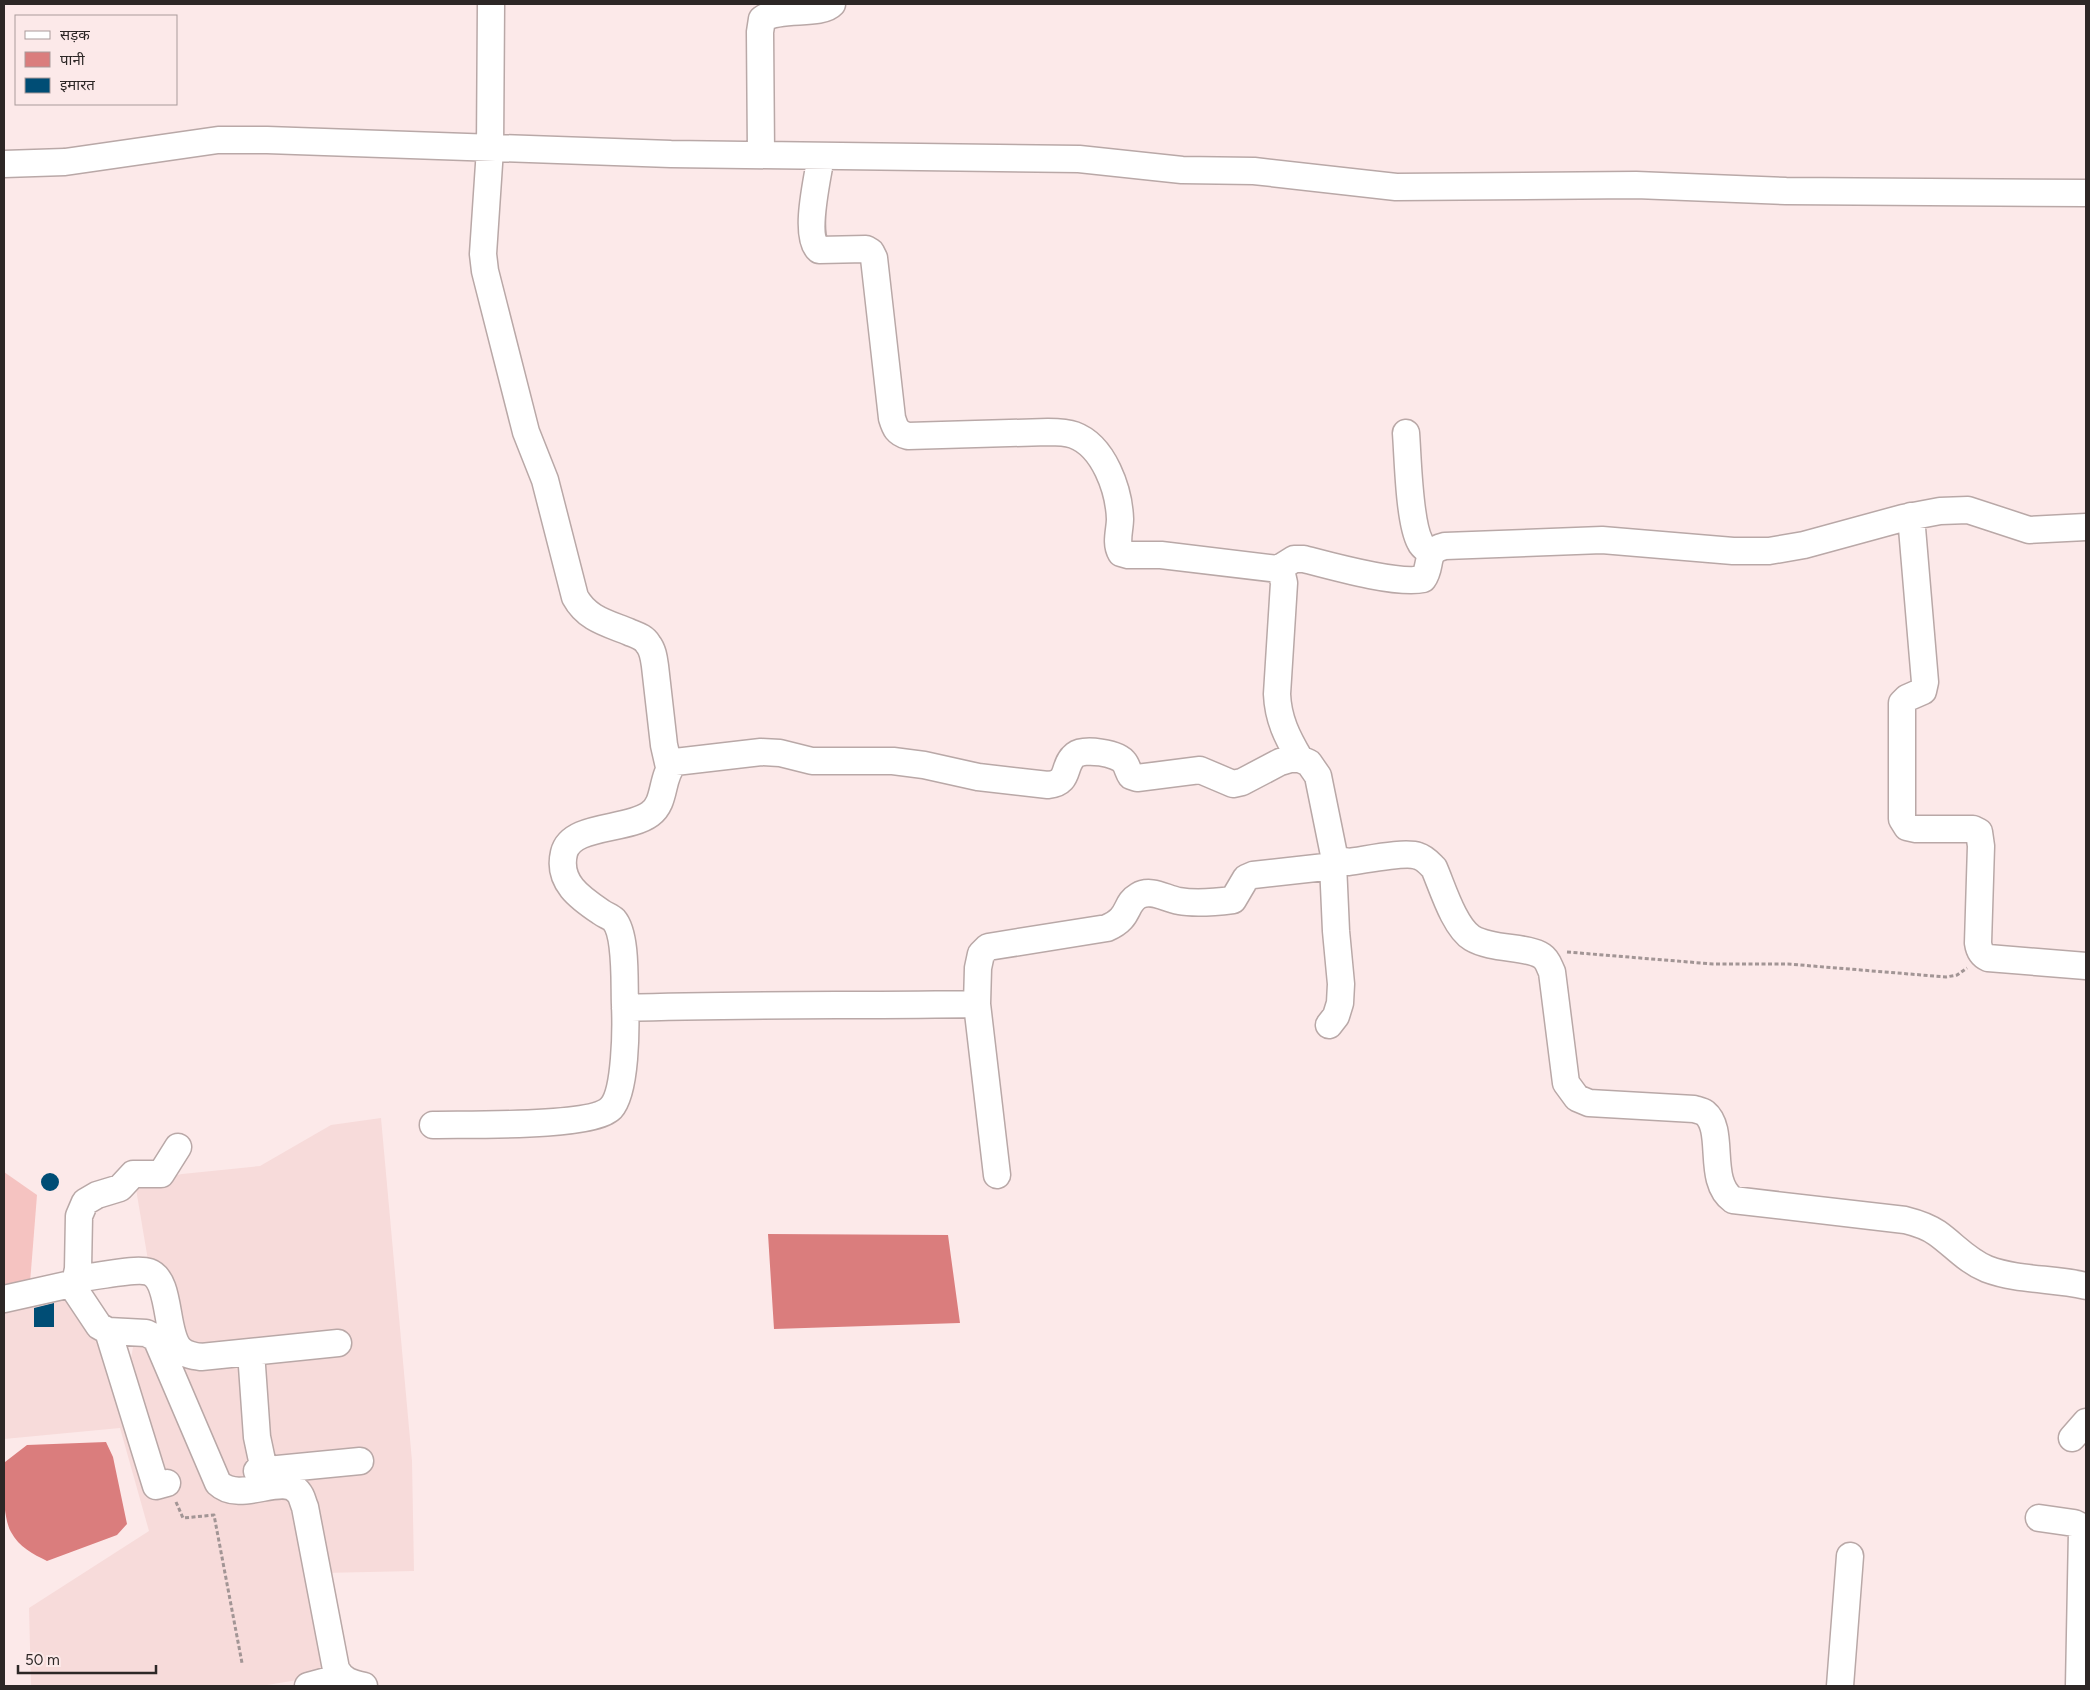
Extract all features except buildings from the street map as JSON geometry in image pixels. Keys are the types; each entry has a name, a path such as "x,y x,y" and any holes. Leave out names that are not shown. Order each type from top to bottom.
{"street":[{"path":"433,1125 577,1120 601,1115 611,1108 619,1095 622,1077 626,1008 621,934 614,920 578,895 568,885 563,870 564,852 571,840 582,834 628,825 650,814 660,802 668,768 653,653 648,643 640,636 588,614 580,607 575,597 545,480 526,432 485,271 483,254 490,149 491,4"},
{"path":"761,154 760,32 762,19 776,14 824,8 832,4"},
{"path":"4,164 65,162 218,140 333,142 671,154 1079,158 1182,170 1254,171 1290,174 1396,187 1636,184 1786,190 2086,193"},
{"path":"821,156 812,214 813,242 815,247 820,250 866,249 871,252 874,258 892,418 896,429 901,434 908,436 1064,432 1075,435 1089,444 1104,460 1113,483 1120,518 1118,543 1121,553 1128,555 1161,555 1278,569 1294,559 1304,559 1392,578 1417,580 1423,579 1427,574 1431,553 1436,548 1445,546 1602,540 1733,551 1769,551 1804,545 1911,516 1940,511 1968,510 2029,530 2086,527"},
{"path":"1406,434 1414,522 1419,541 1431,553"},
{"path":"1911,516 1925,682 1923,691 1907,698 1902,703 1902,819 1907,827 1916,829 1973,829 1979,832 1981,846 1978,943 1979,950 1983,956 1988,958 2086,966"},
{"path":"1278,569 1282,574 1284,583 1277,694 1278,712 1287,738 1300,758 1309,763 1318,776 1336,862 1336,931 1341,984 1340,1003 1336,1016 1329,1025"},
{"path":"668,768 675,762 682,760 771,753 812,761 893,762 978,777 1048,785 1057,784 1061,781 1076,754 1084,751 1117,757 1124,761 1131,776 1137,778 1200,770 1233,784 1242,782 1290,758 1300,758"},
{"path":"997,1175 977,1004 978,968 981,954 988,947 1106,928 1119,923 1137,896 1144,893 1157,894 1179,901 1233,900 1246,878 1253,875 1336,862 1406,854 1417,855 1434,868 1462,928 1471,937 1487,944 1534,952 1548,962 1552,972 1566,1083 1570,1091 1577,1098 1589,1103 1694,1109 1704,1112 1711,1120 1720,1183 1725,1194 1733,1200 1905,1220 1922,1224 1937,1232 1965,1256 1985,1268 2005,1275 2069,1282 2086,1286"},
{"path":"626,1008 700,1005 856,1006 977,1004"},
{"path":"178,1147 161,1174 133,1174 120,1188 97,1195 85,1202 79,1216 78,1269 74,1281 99,1326 108,1331 146,1332 156,1338 218,1483 225,1489 236,1492 283,1485 291,1486 299,1492 305,1507 336,1669 352,1682"},
{"path":"4,1299 95,1277 137,1271 148,1272 156,1275 160,1283 174,1337 179,1348 189,1355 201,1357 338,1343"},
{"path":"108,1331 156,1486 167,1483"},
{"path":"251,1352 256,1437 264,1470"},
{"path":"233,1473 360,1461"},
{"path":"2039,1518 2074,1522 2080,1526 2082,1532 2079,1686"},
{"path":"1840,1686 1850,1556"},
{"path":"308,1686 352,1682"}],"path":[{"path":"1541,956 1560,952 1580,952 1713,964 1788,964 1946,977 1957,975 1983,956"},
{"path":"167,1483 183,1518 214,1515 242,1663"}],"shaded area":[{"path":"381,1118 412,1461 414,1571 323,1573 303,1483 234,1486 172,1357 152,1284 135,1183 182,1174 260,1166 331,1125"},
{"path":"4,1172 37,1195 30,1283 4,1290"},
{"path":"71,1298 117,1362 131,1358 135,1337 144,1339 217,1499 282,1494 296,1501 328,1675 261,1686 31,1686 29,1608 149,1531 120,1428 4,1439 4,1305"}],"water":[{"path":"768,1234 948,1235 960,1323 774,1329"},
{"path":"106,1442 113,1457 127,1524 117,1535 47,1561 27,1550 14,1537 6,1518 3,1487 5,1462 27,1445"}]}
